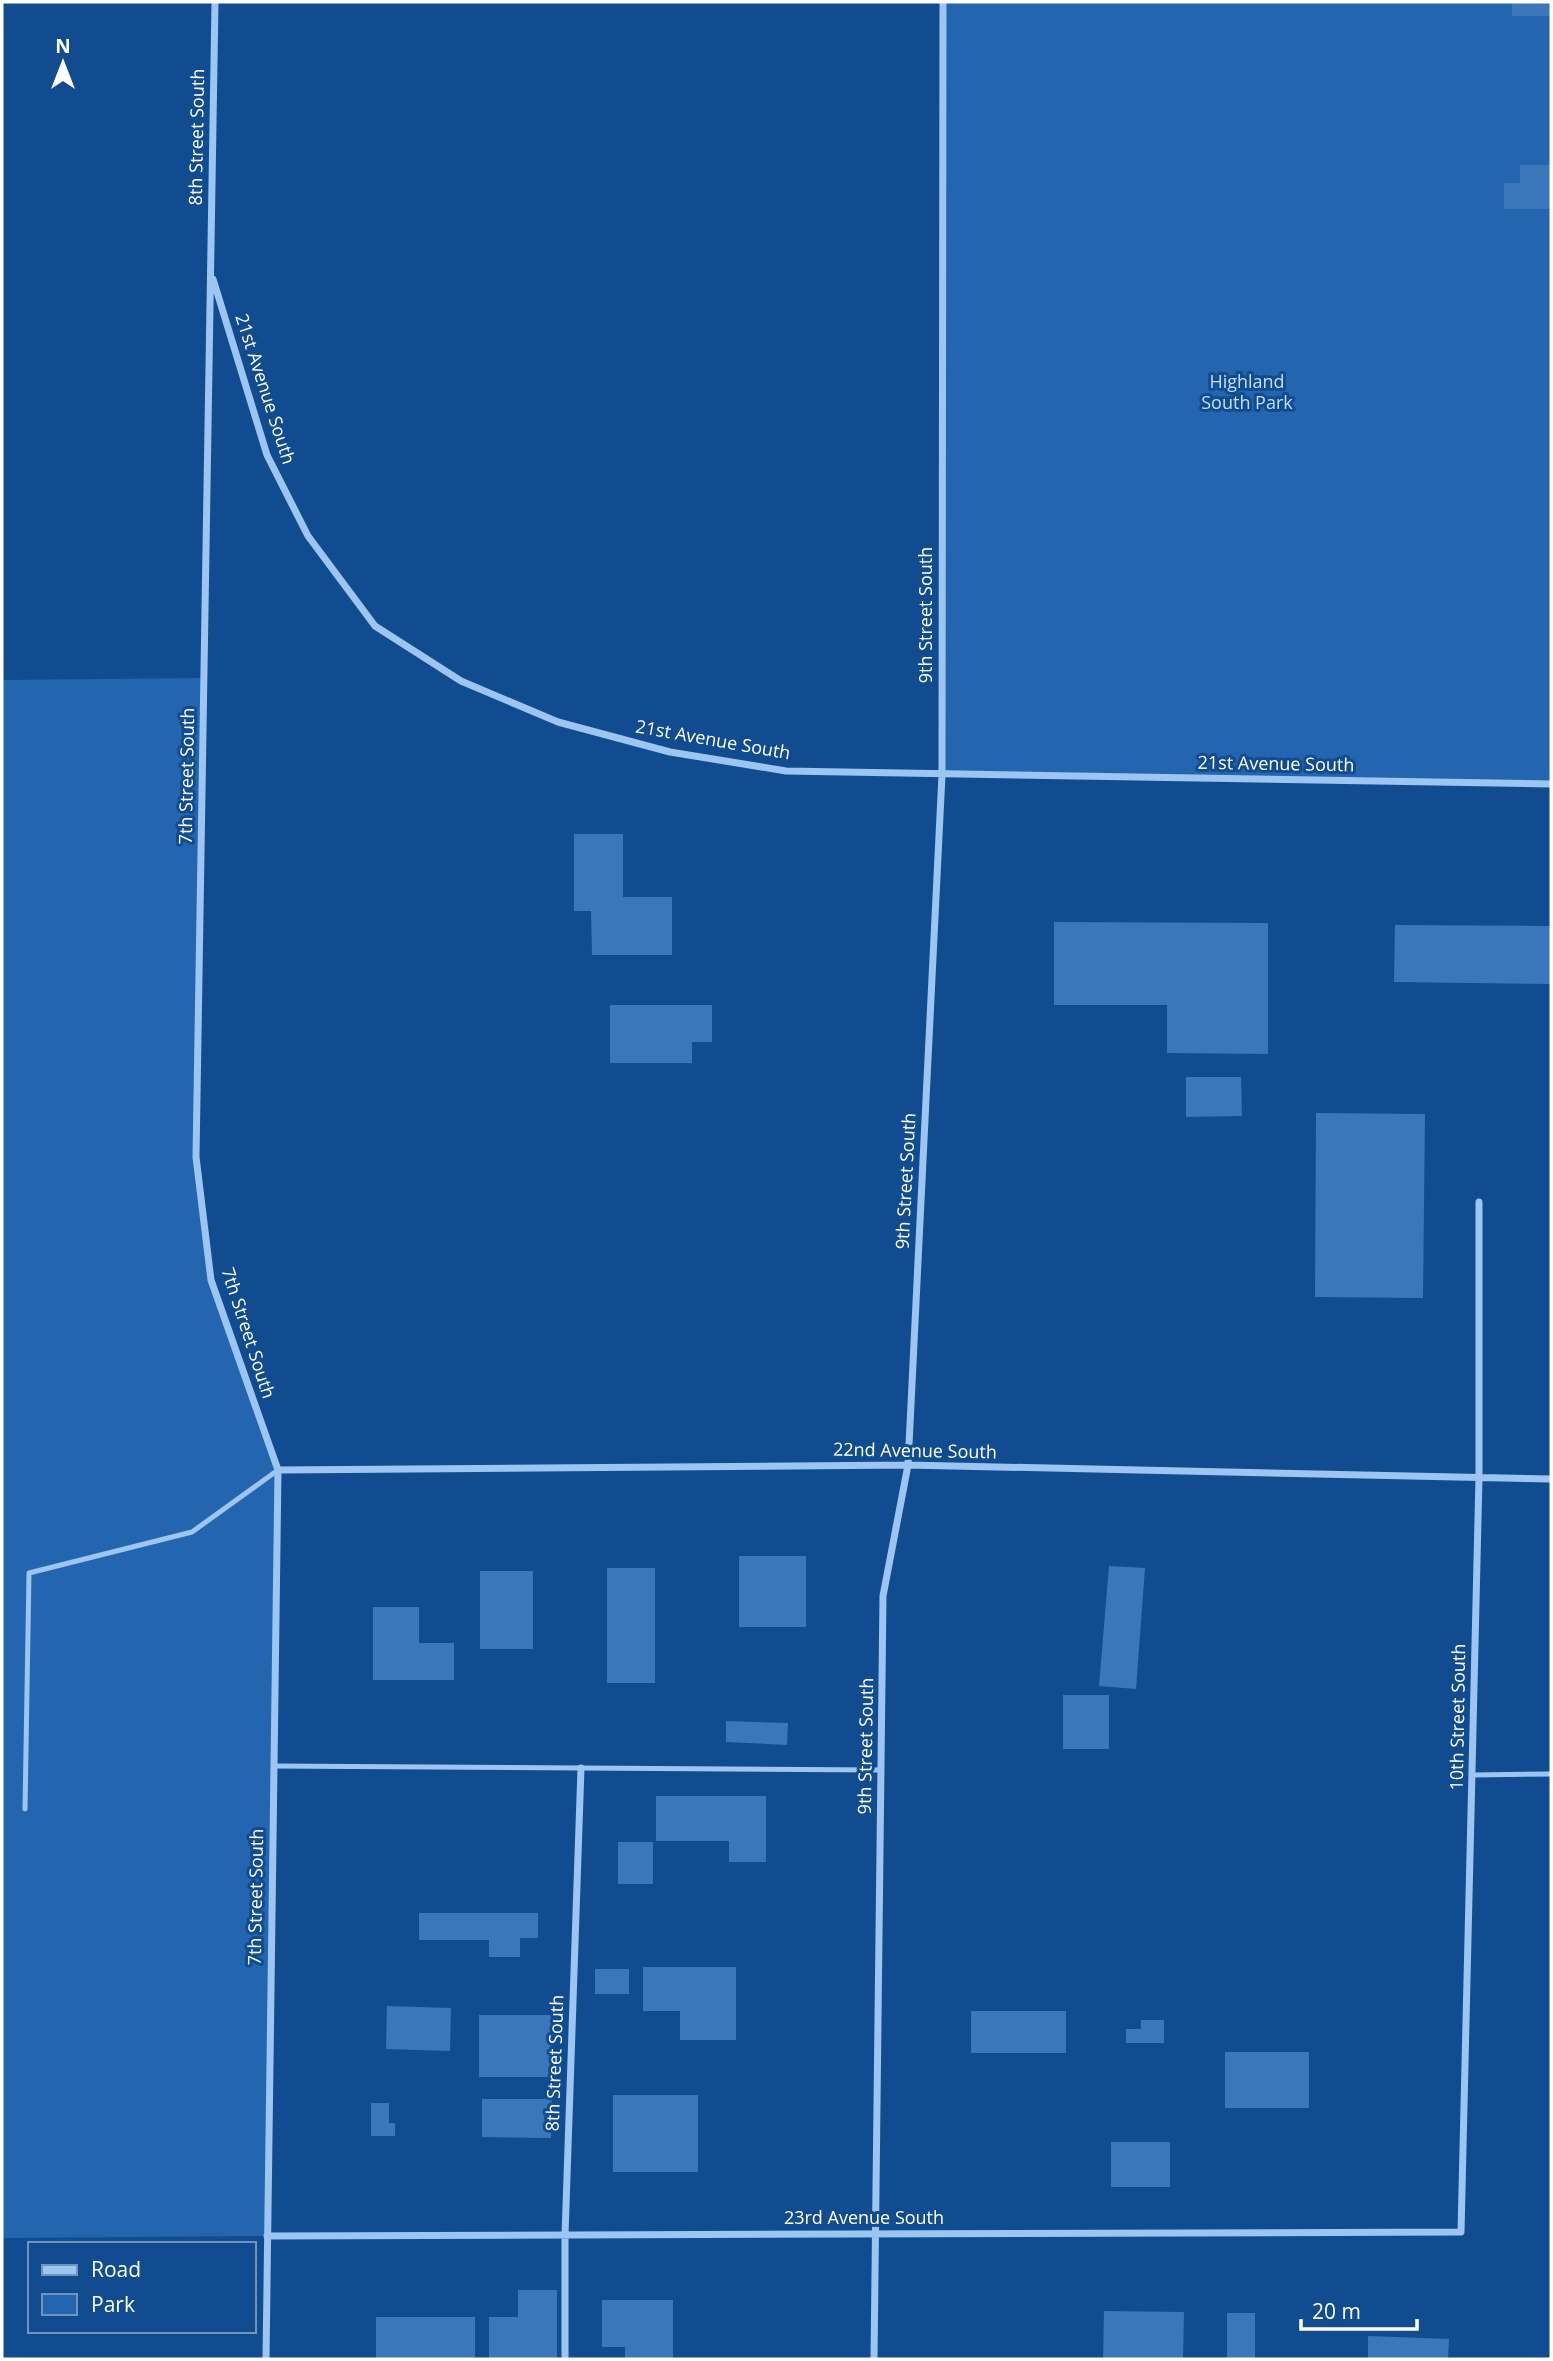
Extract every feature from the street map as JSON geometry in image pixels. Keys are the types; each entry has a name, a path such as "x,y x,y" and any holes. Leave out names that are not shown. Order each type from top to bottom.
{"street":[{"name":"8th Street South","path":"211,272 215,2"},
{"name":"9th Street South","path":"874,2359 883,1596 908,1465 942,775 943,2"},
{"name":"21st Avenue South","path":"211,272 267,455 308,536 375,626 461,681 558,722 670,752 786,771 1551,784"},
{"name":"7th Street South","path":"211,272 196,1157 211,1280 278,1470 266,2359"},
{"name":"10th Street South","path":"1461,2232 1479,1477 1479,1202"},
{"name":"22nd Avenue South","path":"278,1470 908,1465 1551,1479"},
{"name":"8th Street South","path":"565,2359 565,2235 581,1768"},
{"name":"23rd Avenue South","path":"267,2236 1461,2232"}],"lane":[{"path":"25,1810 29,1573 192,1532 278,1470"},
{"path":"274,1766 881,1770"},
{"path":"1472,1775 1551,1774"}],"green space":[{"name":"Highland South Park","path":"943,2 1551,2 1551,783 942,775"},
{"path":"204,678 196,1157 211,1280 278,1470 267,2236 2,2238 2,680"}],"building":[{"path":"1512,2 1551,2 1551,16 1512,16"},
{"path":"1520,165 1551,165 1551,209 1504,209 1504,183 1520,183"},
{"path":"574,834 623,834 623,897 672,897 672,955 592,955 591,911 574,911"},
{"path":"1054,922 1268,923 1268,1054 1167,1053 1167,1005 1054,1005"},
{"path":"1395,925 1551,926 1551,984 1394,982"},
{"path":"610,1005 712,1005 712,1042 692,1042 692,1063 610,1063"},
{"path":"1186,1077 1241,1077 1242,1116 1186,1117"},
{"path":"1316,1113 1425,1114 1423,1298 1315,1297"},
{"path":"739,1556 806,1556 806,1627 739,1627"},
{"path":"1109,1566 1145,1568 1136,1689 1099,1686"},
{"path":"607,1568 655,1568 655,1683 607,1683"},
{"path":"480,1571 533,1571 533,1649 480,1649"},
{"path":"373,1607 419,1607 419,1643 454,1643 454,1680 373,1680"},
{"path":"1063,1695 1109,1695 1109,1749 1063,1749"},
{"path":"726,1721 788,1723 787,1745 726,1742"},
{"path":"656,1796 766,1796 766,1862 729,1862 729,1841 656,1841"},
{"path":"618,1842 653,1842 653,1884 618,1884"},
{"path":"419,1913 538,1913 538,1938 520,1938 520,1957 489,1957 489,1940 419,1940"},
{"path":"643,1967 736,1967 736,2040 680,2040 680,2011 643,2011"},
{"path":"595,1969 629,1969 629,1994 595,1994"},
{"path":"387,2006 451,2008 450,2051 386,2049"},
{"path":"971,2011 1066,2011 1066,2053 971,2053"},
{"path":"479,2015 552,2015 552,2077 479,2077"},
{"path":"1141,2020 1164,2020 1164,2043 1126,2043 1126,2029 1141,2029"},
{"path":"1225,2052 1309,2052 1309,2108 1225,2108"},
{"path":"613,2095 698,2095 698,2172 613,2172"},
{"path":"482,2099 552,2099 551,2138 482,2137"},
{"path":"371,2103 389,2103 389,2123 395,2123 395,2136 371,2136"},
{"path":"1111,2142 1170,2142 1170,2187 1111,2187"},
{"path":"518,2290 557,2290 557,2359 489,2359 489,2317 518,2317"},
{"path":"602,2300 673,2300 673,2359 625,2359 625,2347 602,2347"},
{"path":"1104,2311 1184,2312 1183,2359 1103,2359"},
{"path":"1227,2313 1255,2313 1255,2359 1227,2359"},
{"path":"376,2317 475,2317 475,2359 376,2359"},
{"path":"1368,2336 1449,2339 1448,2359 1368,2359"}]}
